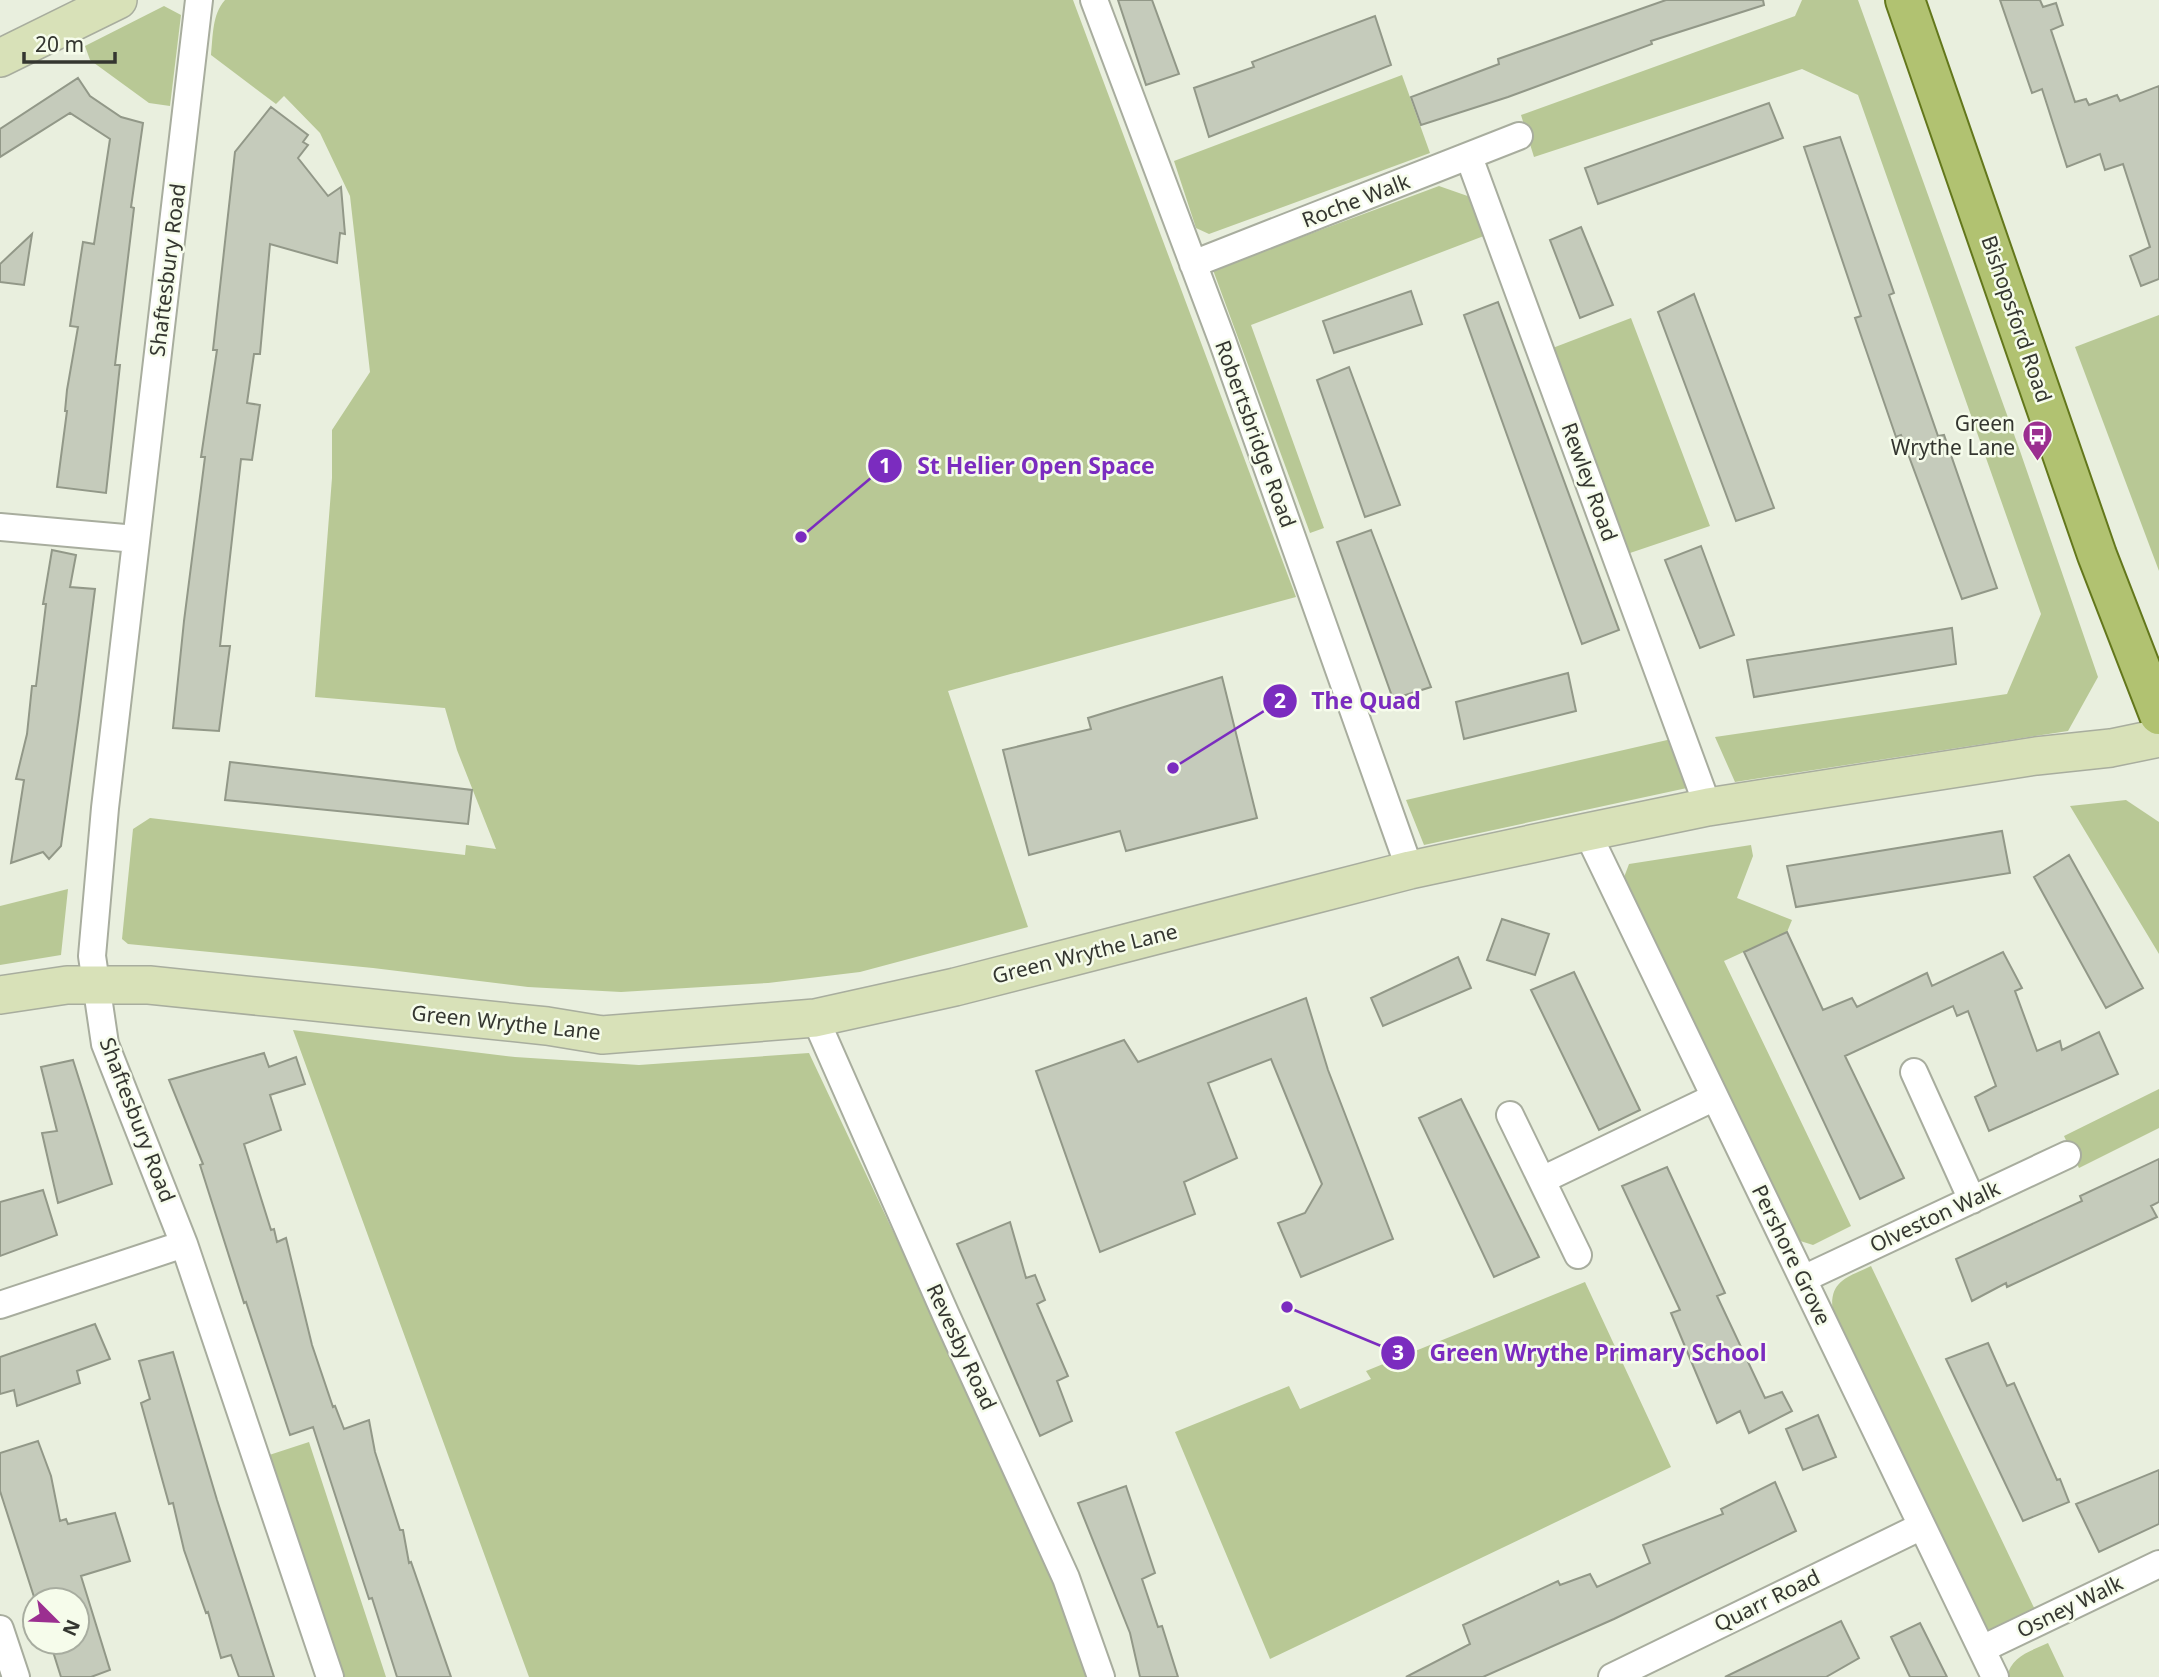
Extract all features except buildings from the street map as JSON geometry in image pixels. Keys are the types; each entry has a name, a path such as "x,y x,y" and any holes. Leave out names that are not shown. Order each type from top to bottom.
{"main road":[{"name":"Bishopsford Road","path":"1905,0 2097,555 2159,715"}],"street":[{"path":"0,58 118,0"},
{"name":"Shaftesbury Road","path":"199,0 97,882 92,956 105,1044 184,1244 330,1677"},
{"name":"Robertsbridge Road","path":"1094,0 1193,264 1410,870"},
{"name":"Roche Walk","path":"1193,264 1519,136"},
{"name":"Rewley Road","path":"1469,157 1708,807"},
{"path":"0,527 136,539"},
{"name":"Green Wrythe Lane","path":"0,995 95,983 149,985 547,1026 602,1035 815,1018 944,990 1410,870 1587,832 1708,807 2036,755 2112,748 2159,738"},
{"name":"Pershore Grove","path":"1587,832 1995,1677"},
{"name":"Revesby Road","path":"815,1018 1066,1578 1101,1677"},
{"path":"1914,1072 1972,1200"},
{"path":"1542,1180 1714,1097"},
{"path":"1510,1115 1578,1255"},
{"name":"Olveston Walk","path":"1802,1279 2067,1156"},
{"path":"0,1305 184,1244"},
{"name":"Quarr Road","path":"1612,1677 1922,1526"},
{"name":"Osney Walk","path":"1982,1649 2159,1564"},
{"path":"0,1629 16,1677"}],"green space":[{"path":"225,0 1073,0 1296,597 948,691 1028,927 860,972 768,983 621,992 528,987 373,968 128,944 122,939 133,829 150,818 465,855 466,845 496,849 457,750 445,708 315,697 332,478 332,430 370,372 350,196 320,133 284,96 276,104 211,55 215,19"},
{"path":"1802,0 1858,0 2098,677 2068,731 1735,782 1715,737 2007,694 2041,614 1858,95 1802,69 1534,157 1521,115 1795,16"},
{"path":"164,6 181,15 170,106 149,103 90,60 85,46"},
{"path":"1402,75 1430,153 1209,234 1196,228 1174,161"},
{"path":"1439,186 1479,200 1489,234 1251,325 1324,528 1310,533 1213,270"},
{"path":"2159,315 2159,571 2075,347"},
{"path":"1631,318 1710,526 1627,554 1550,349"},
{"path":"1676,738 1691,780 1687,788 1424,845 1406,800"},
{"path":"2126,800 2159,822 2159,954 2070,806"},
{"path":"1751,845 1753,856 1737,898 1792,920 1787,932 1724,961 1851,1226 1813,1245 1794,1239 1623,880 1629,864"},
{"path":"68,889 61,955 0,965 0,906"},
{"path":"293,1030 515,1057 639,1065 809,1053 1034,1538 1069,1621 1086,1677 529,1677"},
{"path":"2159,1089 2159,1128 2079,1168 2064,1136"},
{"path":"1871,1266 2037,1614 1986,1637 1833,1314 1833,1294 1836,1287"},
{"path":"1585,1282 1671,1467 1270,1659 1175,1432 1289,1386 1300,1409 1371,1379 1366,1371"},
{"path":"309,1442 386,1677 330,1677 257,1459"},
{"path":"2048,1643 2064,1677 2007,1677 2017,1659"}],"place":[{"name":"Green Wrythe Lane","path":"2038,463"},
{"name":"St Helier Open Space","path":"801,537"},
{"name":"The Quad","path":"1173,768"},
{"name":"Green Wrythe Primary School","path":"1287,1307"}]}
